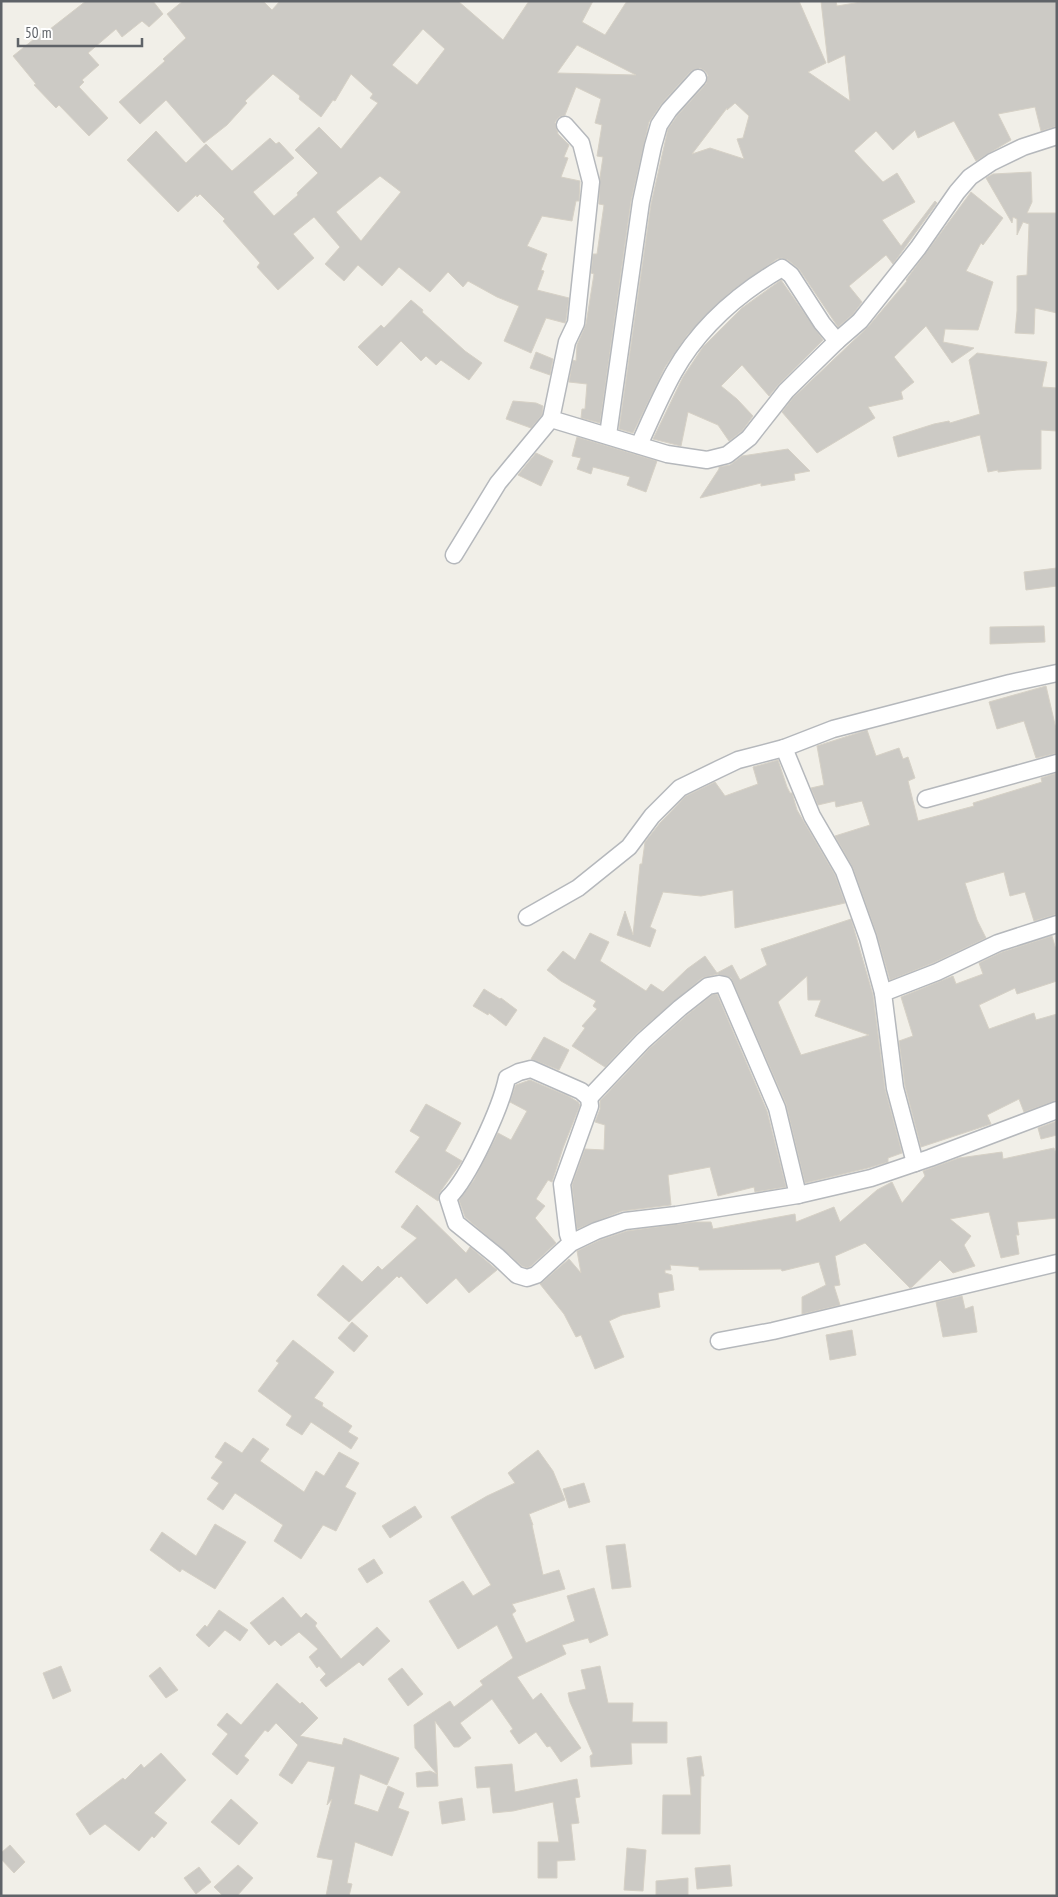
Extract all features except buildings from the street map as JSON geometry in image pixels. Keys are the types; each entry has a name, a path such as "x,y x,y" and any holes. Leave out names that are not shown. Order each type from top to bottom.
{"street":[{"path":"608,435 641,202 653,146 659,125 698,78"},
{"path":"454,555 498,483 551,419 567,342 576,323 591,182 581,143 565,125"},
{"path":"551,419 667,454 707,460 727,455 749,438 786,391 860,321 875,304 970,177 992,162 1023,147 1057,136"},
{"path":"639,445 674,372 696,339 723,310 782,268 791,275 822,324 837,341"},
{"path":"527,918 578,888 629,847 652,816 680,788 738,760 784,748 833,728 1057,673"},
{"path":"784,748 812,816 844,871 868,938 884,994 896,1088 915,1163"},
{"path":"926,799 1057,763"},
{"path":"884,994 937,972 998,943 1057,924"},
{"path":"589,1098 643,1041 680,1008 708,986 724,985 777,1108 798,1196"},
{"path":"571,1243 568,1234 562,1184 590,1106 589,1098 581,1091 531,1069 520,1072 507,1078 503,1095 486,1133 457,1189 448,1198 456,1223 517,1275 527,1278 536,1275 571,1243 596,1230 625,1221 798,1196 871,1178 1057,1110"},
{"path":"718,1342 773,1331 1057,1264"}]}
